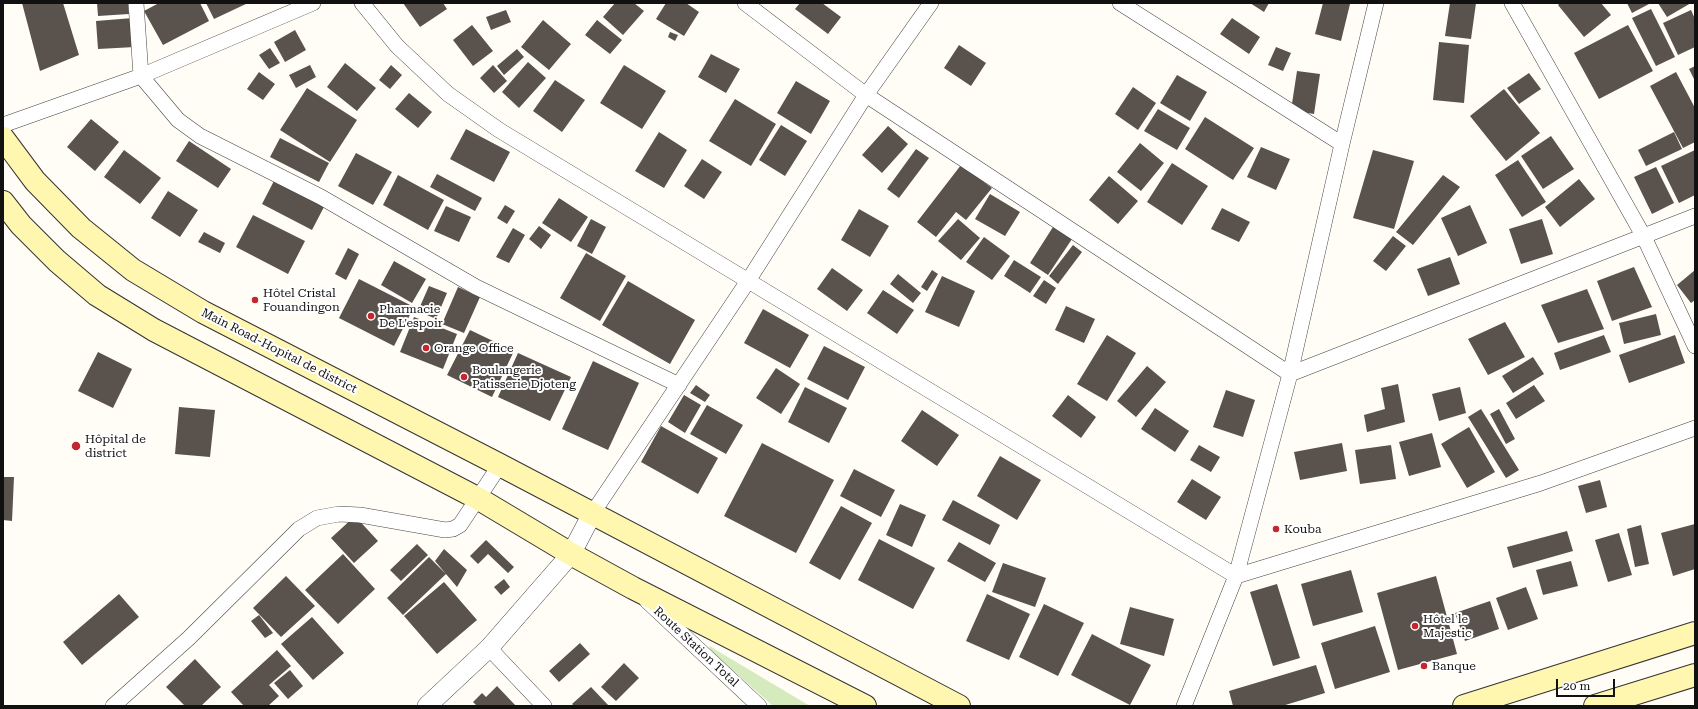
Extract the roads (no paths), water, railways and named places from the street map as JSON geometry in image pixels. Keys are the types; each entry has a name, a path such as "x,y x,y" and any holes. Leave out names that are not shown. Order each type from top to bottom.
{"main road":[{"name":"Main Road-Hopital de district","path":"3,138 35,181 81,228 133,270 203,312 500,465 959,706"},
{"path":"3,202 21,225 57,261 103,299 154,330 479,499 571,554 633,588 865,706"},
{"path":"1464,706 1695,633"},
{"path":"1595,706 1695,675"}],"street":[{"path":"136,3 141,76 178,120 200,136 321,197 476,288 679,385"},
{"path":"3,126 141,76 313,3"},
{"path":"362,3 397,46 448,94 499,130 1236,576 1541,484 1695,428"},
{"path":"745,3 866,95 1290,374"},
{"path":"427,706 489,648 571,554 592,514 748,281 866,95 931,3"},
{"path":"1120,3 1342,144"},
{"path":"1184,706 1236,576 1290,374 1342,144 1376,3"},
{"path":"1512,3 1644,237 1695,346"},
{"path":"1290,374 1695,216"},
{"path":"113,706 189,638 299,529 317,518 339,514 360,515 445,530 460,525 479,499 500,465"},
{"name":"Route Station Total","path":"633,588 758,706"},
{"path":"489,648 544,706"}],"place":[{"name":"Hôtel Cristal Fouandingon","path":"255,300"},
{"name":"Pharmacie De L'espoir","path":"371,316"},
{"name":"Orange Office","path":"426,348"},
{"name":"Boulangerie Patisserie Djoteng","path":"464,377"},
{"name":"Hôpital de district","path":"76,446"},
{"name":"Kouba","path":"1276,529"},
{"name":"Hôtel le Majestic","path":"1415,626"},
{"name":"Banque","path":"1424,666"}]}
